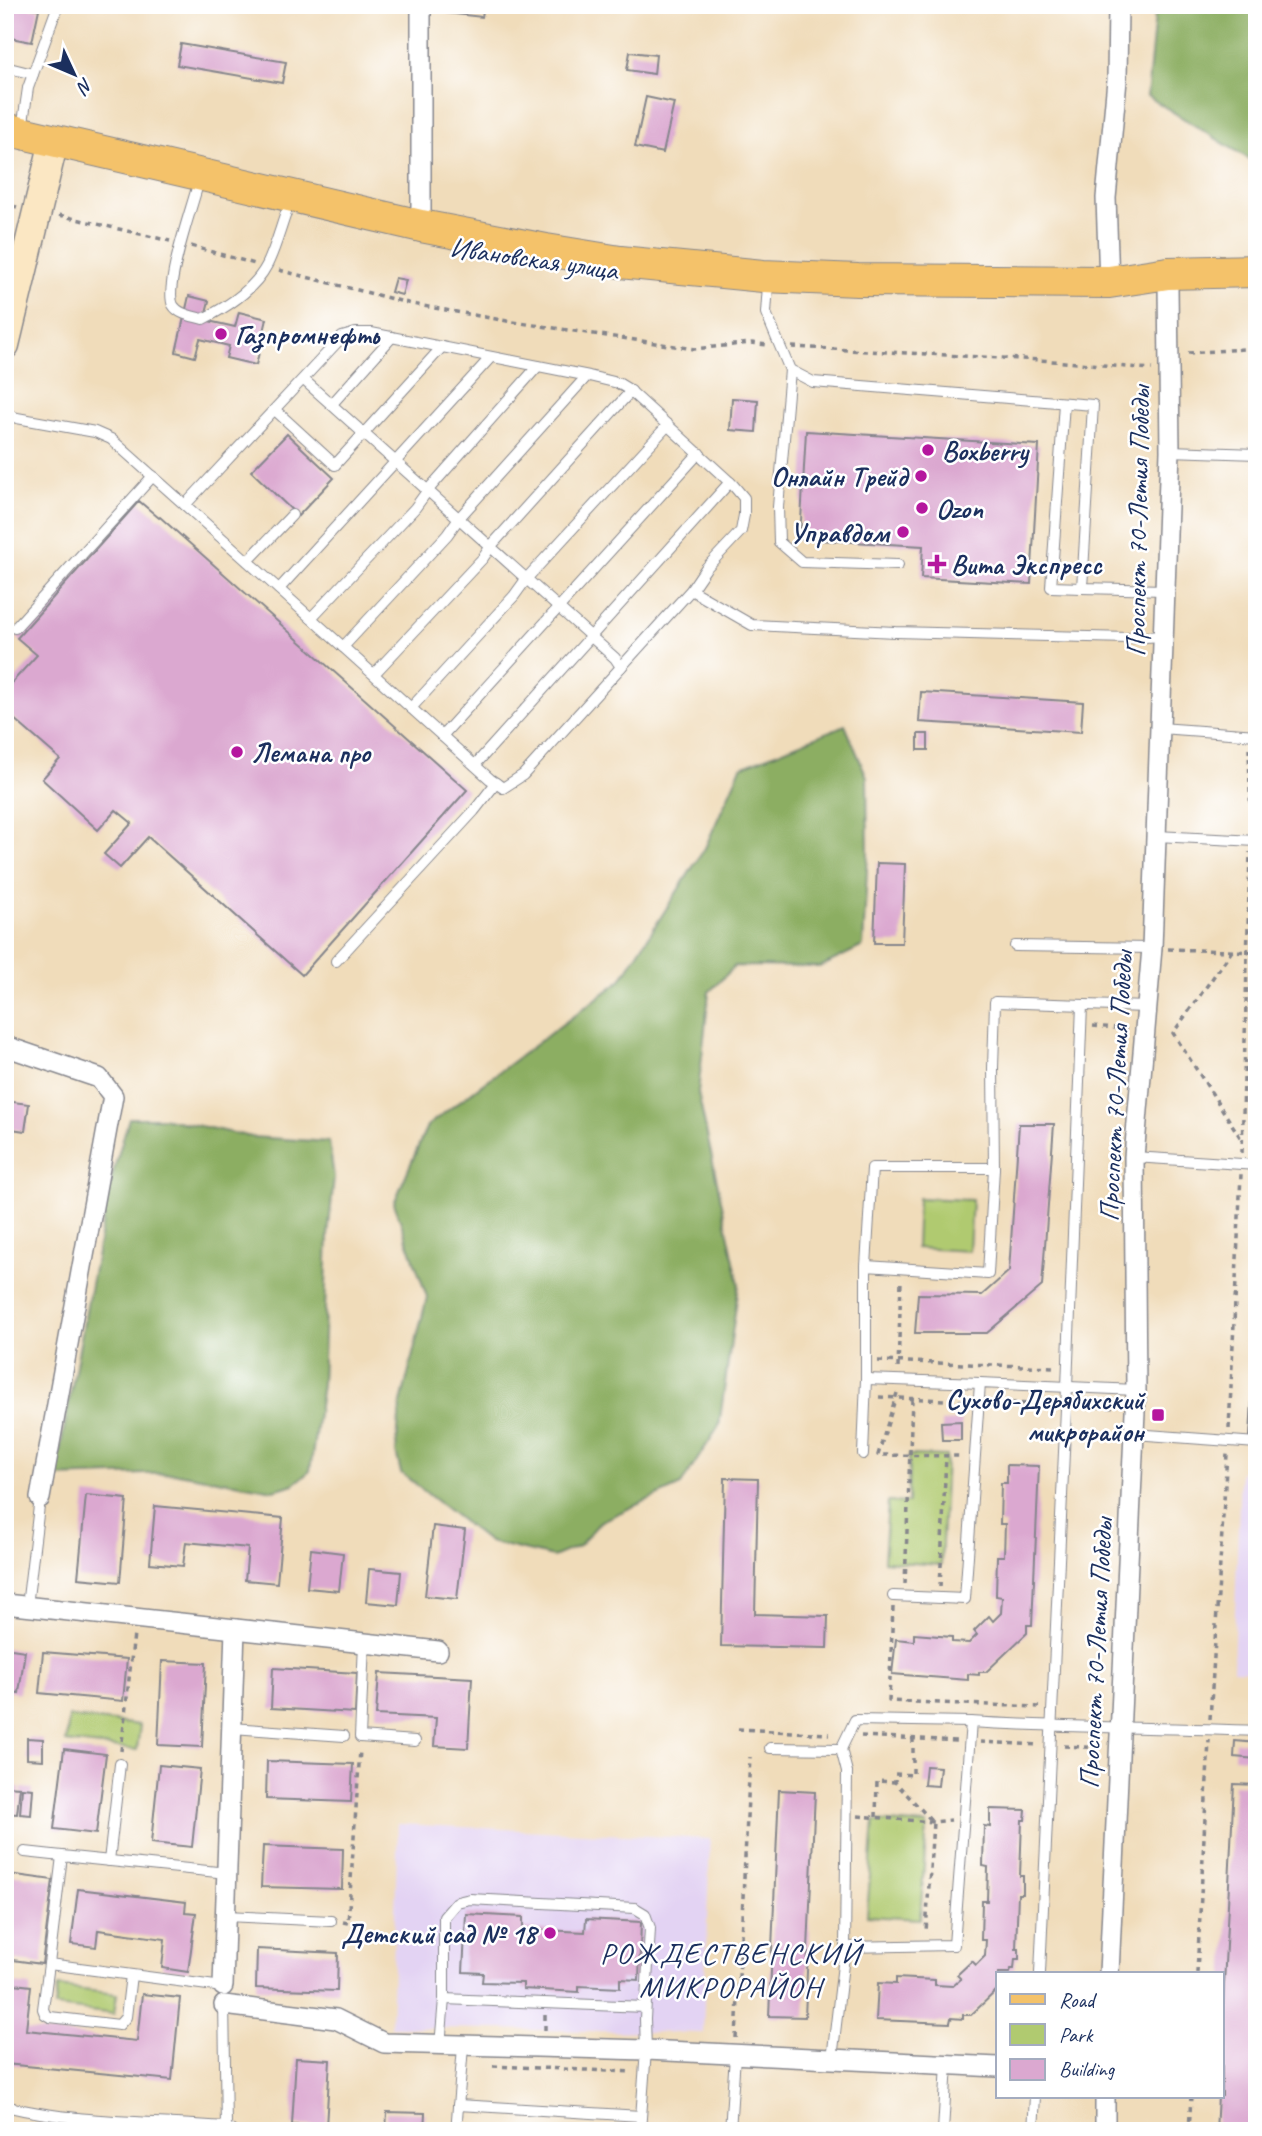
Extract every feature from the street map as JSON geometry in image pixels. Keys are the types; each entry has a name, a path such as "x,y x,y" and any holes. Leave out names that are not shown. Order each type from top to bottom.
{"main road":[{"name":"Ивановская улица","path":"10,135 196,191 374,234 513,258 768,285 1074,286"},
{"name":"Ивановская улица","path":"52,149 421,226 620,262 805,279 1074,286"},
{"path":"1074,286 1257,271"},
{"path":"1074,286 1168,280 1257,284"}],"street":[{"path":"421,5 421,226"},
{"path":"1109,282 1106,198 1118,80 1118,5"},
{"path":"5,345 20,256 37,211 52,149"},
{"name":"Проспект 70-Летия Победы","path":"1109,1972 1136,1390 1134,1157 1152,948 1170,451 1168,280"},
{"path":"5,1046 99,1078 113,1096 40,1497"},
{"path":"5,1604 438,1651"},
{"path":"235,1629 224,1995 336,2019 384,2043 440,2046 463,2056 735,2046 832,2059 996,2067"},
{"path":"1105,2098 1105,2131"}],"lane":[{"path":"10,135 58,5"},
{"path":"5,67 33,74"},
{"path":"196,191 172,277 170,294 174,306 183,314 203,319 245,292 266,267 286,213"},
{"path":"768,285 766,313 790,370 778,507 779,542 802,562 898,565"},
{"path":"5,414 95,432 111,439 442,736 503,788 523,775 691,590 706,568 741,531 744,515 744,498 730,482 631,391 618,383 371,333 342,337 185,505"},
{"path":"332,404 392,337"},
{"path":"275,410 335,465 442,347"},
{"path":"279,589 491,357"},
{"path":"311,618 415,508 538,366"},
{"path":"790,370 813,382 1093,405 1082,588"},
{"path":"343,647 447,535 587,376"},
{"path":"304,380 590,635 621,667"},
{"path":"374,674 483,558 631,391"},
{"path":"1064,403 1051,587 1165,590"},
{"path":"411,708 668,425"},
{"path":"1170,451 1257,454"},
{"path":"442,736 699,453"},
{"path":"15,628 153,476"},
{"path":"475,765 730,482"},
{"path":"248,561 292,515"},
{"path":"691,590 752,625 895,632 1128,638 1163,636"},
{"path":"1160,728 1253,735"},
{"path":"336,961 474,811 496,783"},
{"path":"1156,836 1254,841"},
{"path":"1016,946 1152,948"},
{"path":"866,1266 988,1274 994,1168 993,1068 996,1002 1147,1007"},
{"path":"1040,1972 1082,1005"},
{"path":"1134,1157 1257,1165"},
{"path":"863,1454 866,1266 872,1168 994,1168"},
{"path":"866,1379 1136,1390"},
{"path":"899,1597 965,1599 980,1383"},
{"path":"1134,1434 1257,1443"},
{"path":"27,1606 40,1497"},
{"path":"364,1643 360,1737 415,1741"},
{"path":"832,2059 845,1947 847,1772 841,1749 855,1720 1257,1731"},
{"path":"845,1947 954,1945 971,1723"},
{"path":"232,1728 344,1736"},
{"path":"770,1748 841,1749"},
{"path":"109,1861 120,1764"},
{"path":"25,1852 227,1873"},
{"path":"62,1856 43,2009 45,2014 50,2017 119,2025 126,2017 131,1975"},
{"path":"440,2046 444,1999 444,1917 457,1902 470,1899 635,1908 645,1914 650,1928 640,2131"},
{"path":"226,1916 331,1922"},
{"path":"5,2106 77,2118 229,2129 224,1995 131,1975 48,1964"},
{"path":"444,1999 645,2007"},
{"path":"730,2131 735,2046"},
{"path":"456,2131 463,2056"},
{"path":"943,2131 947,2064"},
{"path":"1033,2131 1035,2098"},
{"path":"458,2105 642,2116"},
{"path":"74,2131 77,2118"}],"path":[{"path":"5,204 182,244 412,304 695,348 751,343 780,347 1040,360 1153,369"},
{"path":"1188,353 1257,348"},
{"path":"1197,1972 1241,1164 1254,841 1253,735"},
{"path":"1152,948 1257,952"},
{"path":"1232,951 1173,1034 1242,1141"},
{"path":"1081,1025 1129,1029"},
{"path":"866,1361 1068,1368"},
{"path":"912,1398 889,1701 1051,1708"},
{"path":"909,1455 946,1456 939,1598"},
{"path":"120,1764 136,1618"},
{"path":"737,1729 1118,1749"},
{"path":"331,1922 348,1923 360,1737"},
{"path":"895,1782 895,1774 913,1776 914,1738"},
{"path":"735,2046 750,1757"},
{"path":"876,1817 877,1781 895,1782 933,1822 925,1946"},
{"path":"846,1815 933,1822 964,1819"},
{"path":"735,2046 748,2039"},
{"path":"463,2056 645,2072"},
{"path":"1189,2131 1191,2098"}],"shaded area":[{"path":"1240,1472 1257,1473 1257,1671 1233,1670"},
{"name":"Детский сад № 18","path":"398,1824 710,1839 703,2033 391,2027"}],"green space":[{"path":"1156,5 1257,5 1257,159 1254,162 1147,96"},
{"path":"845,725 867,777 868,852 863,946 820,967 735,966 709,992 698,1093 739,1284 719,1426 681,1485 601,1521 579,1546 553,1557 489,1542 401,1473 396,1452 400,1407 427,1297 394,1203 427,1126 620,981 705,848 741,767"},
{"path":"129,1118 162,1118 252,1137 329,1142 334,1177 328,1236 322,1384 310,1471 294,1484 274,1490 177,1473 55,1477 110,1183"},
{"path":"918,1198 972,1200 969,1251 916,1248"},
{"path":"909,1455 946,1456 941,1565 884,1561 888,1502 908,1503"},
{"path":"69,1717 140,1725 137,1750 66,1742"},
{"path":"874,1821 927,1825 920,1919 867,1916"},
{"path":"58,1987 117,1994 114,2014 55,2007"}],"building":[{"path":"9,5 39,9 32,42 5,37 5,13"},
{"path":"448,5 484,5 482,17 447,13"},
{"path":"181,44 286,62 282,83 177,65"},
{"path":"630,52 656,55 654,74 627,70"},
{"path":"646,97 674,103 663,153 635,147"},
{"path":"395,278 406,280 402,295 391,292"},
{"path":"189,296 209,301 204,320 235,327 239,312 267,319 256,365 226,358 229,346 200,339 195,357 176,352"},
{"path":"732,398 758,400 756,432 730,430"},
{"path":"806,431 1039,445 1031,584 921,578 923,546 800,539"},
{"path":"287,434 334,478 298,516 251,471"},
{"name":"Лемана про","path":"139,501 467,790 302,975 148,837 120,868 104,854 132,823 116,810 98,830 42,779 60,759 5,711 5,690 37,655 17,638"},
{"path":"921,692 1083,702 1081,732 919,722"},
{"path":"918,734 928,734 928,750 918,750"},
{"path":"877,863 905,864 902,943 874,943"},
{"path":"5,1101 29,1104 25,1131 5,1128"},
{"path":"1019,1124 1054,1124 1042,1286 987,1333 915,1333 918,1294 982,1295 1009,1271"},
{"path":"1257,1342 1257,1438 1250,1437"},
{"path":"961,1421 961,1440 942,1440 941,1422"},
{"path":"1007,1465 1039,1466 1032,1625 1027,1625 1027,1633 986,1672 979,1672 979,1675 968,1674 968,1680 892,1674 896,1639 914,1641 914,1634 952,1637 952,1642 969,1643 977,1635 974,1631 989,1616 993,1621 1001,1613 1002,1597 996,1596 997,1556 1004,1556 1005,1524 1000,1524 1001,1483 1007,1483"},
{"path":"725,1478 758,1479 755,1614 828,1616 827,1648 721,1646"},
{"path":"86,1495 127,1499 120,1582 78,1578"},
{"path":"155,1506 283,1518 277,1583 245,1580 248,1548 186,1542 183,1566 150,1563"},
{"path":"433,1526 465,1530 457,1599 425,1596"},
{"path":"311,1549 343,1553 339,1591 307,1588"},
{"path":"369,1569 401,1572 398,1605 366,1602"},
{"path":"5,1648 25,1651 19,1693 5,1691"},
{"path":"43,1652 127,1659 123,1701 39,1693"},
{"path":"162,1661 206,1663 202,1747 158,1745"},
{"path":"273,1668 357,1673 355,1713 271,1708"},
{"path":"379,1673 472,1678 468,1748 434,1746 436,1718 376,1715"},
{"path":"27,1738 43,1739 43,1760 27,1759"},
{"path":"1235,1741 1257,1743 1257,1759 1234,1757"},
{"path":"64,1749 106,1754 96,1834 54,1829"},
{"path":"267,1761 353,1764 351,1802 266,1799"},
{"path":"159,1765 200,1769 192,1847 151,1843"},
{"path":"926,1766 940,1767 938,1786 924,1785"},
{"path":"1234,1784 1257,1785 1257,2042 1252,2131 1216,2131 1218,2098 1224,2098 1224,1985"},
{"path":"5,1786 20,1787 17,1814 5,1813"},
{"path":"22,1788 33,1789 31,1815 20,1814"},
{"path":"779,1790 815,1792 805,2017 769,2016"},
{"path":"990,1809 1026,1810 1025,1820 1022,1820 1020,1876 1023,1876 1023,1894 1018,1894 1016,1949 1019,1949 1019,1959 1015,1959 1014,1969 1010,1972 996,1972 996,1991 971,2015 963,2015 963,2019 951,2018 950,2023 876,2020 878,1983 896,1984 896,1978 935,1980 935,1985 953,1986 961,1979 957,1975 972,1961 976,1965 985,1956 986,1940 981,1940 982,1901 987,1901 988,1867 983,1866 984,1826 990,1827"},
{"path":"263,1846 343,1849 342,1889 261,1887"},
{"path":"9,1874 53,1880 42,1964 5,1959 5,1907"},
{"path":"78,1889 186,1902 185,1912 196,1913 188,1972 162,1968 165,1939 98,1930 96,1947 71,1944"},
{"path":"466,1914 523,1917 523,1929 585,1932 586,1919 641,1922 639,1980 620,1979 620,1988 579,1986 579,1992 523,1989 523,1983 482,1982 483,1973 463,1972"},
{"path":"257,1949 338,1953 337,1991 256,1988"},
{"path":"5,1983 31,1986 26,2030 137,2041 142,1994 180,1998 172,2080 5,2064"},
{"path":"296,2058 330,2060 326,2127 292,2125"},
{"path":"387,2112 425,2113 424,2131 386,2131"}],"place":[{"name":"Газпромнефть","path":"221,334"},
{"name":"Boxberry","path":"928,450"},
{"name":"Онлайн Трейд","path":"921,476"},
{"name":"Ozon","path":"922,508"},
{"name":"Управдом","path":"903,532"},
{"name":"Вита Экспресс","path":"937,564"},
{"name":"Лемана про","path":"237,752"},
{"name":"Сухово-Дерябихский микрорайон","path":"1158,1415"},
{"name":"Детский сад № 18","path":"550,1933"}],"district":[{"name":"РОЖДЕСТВЕНСКИЙ МИКРОРАЙОН","path":"731,1970"}]}
